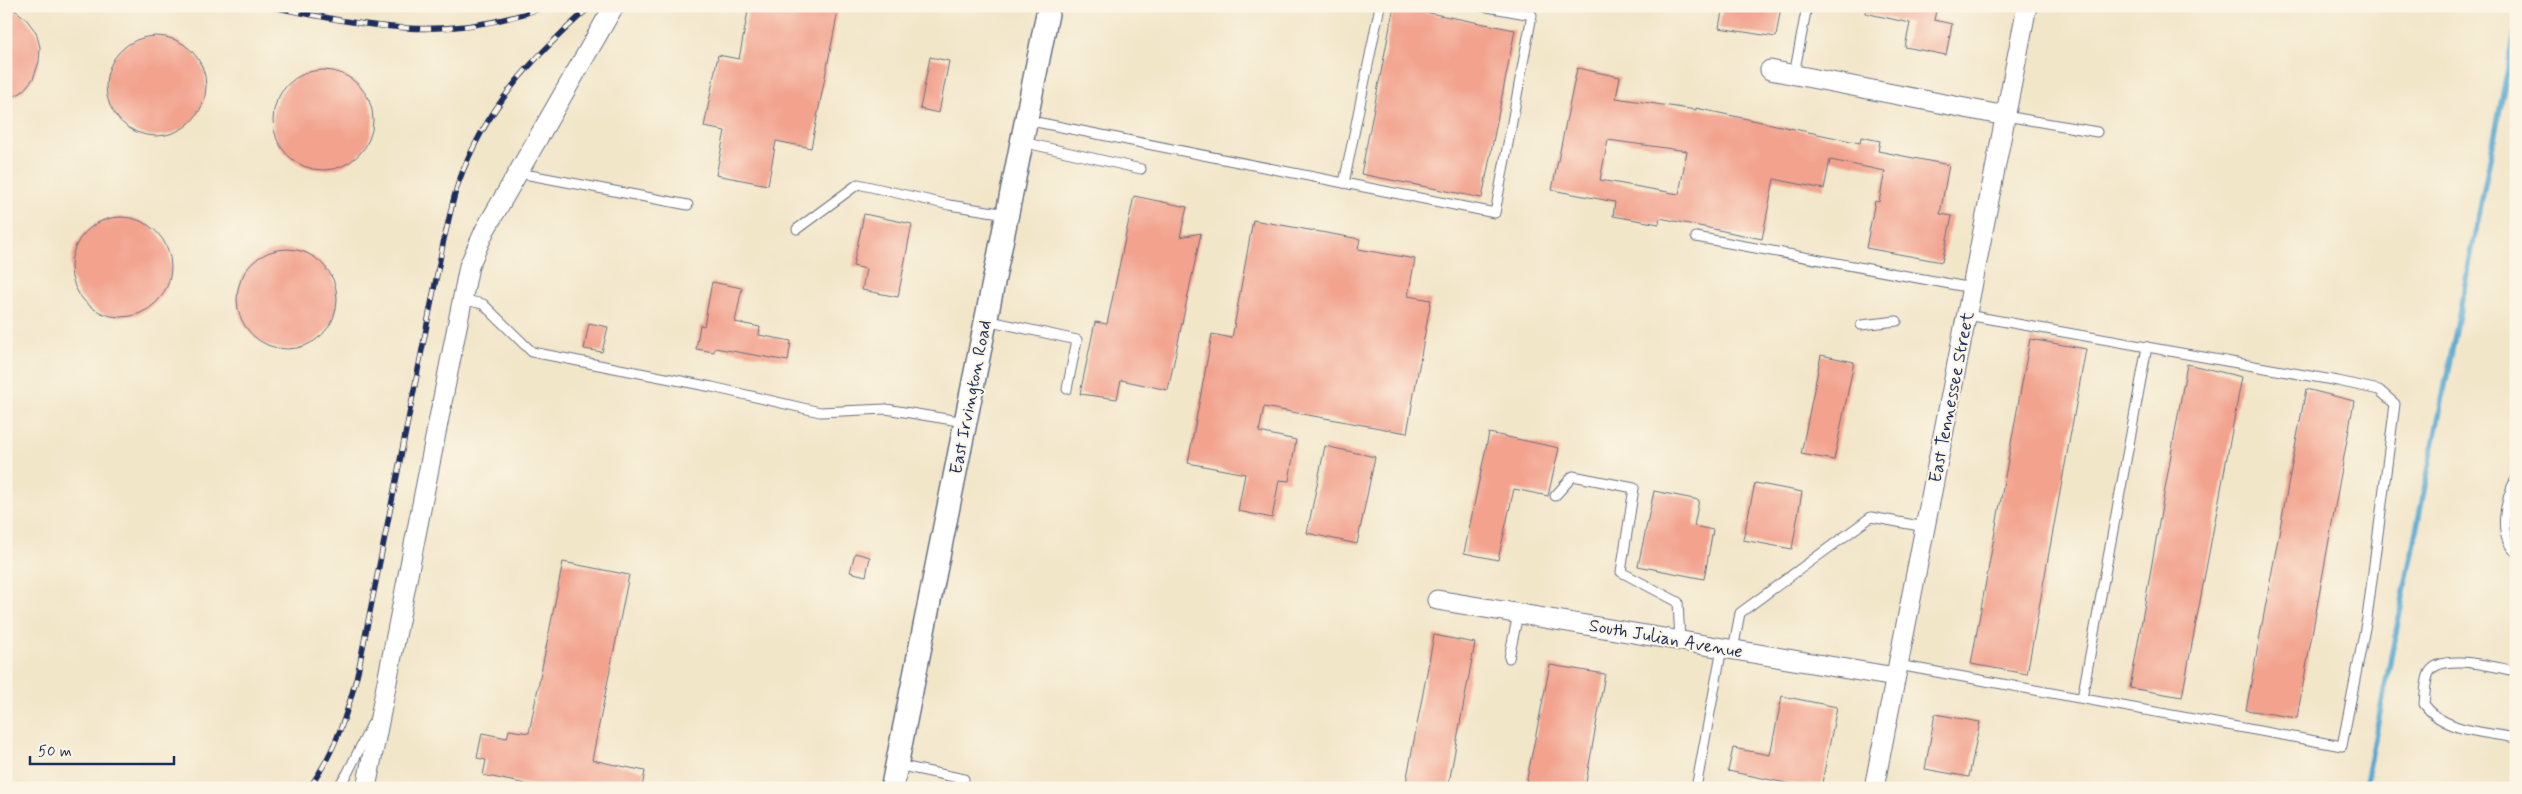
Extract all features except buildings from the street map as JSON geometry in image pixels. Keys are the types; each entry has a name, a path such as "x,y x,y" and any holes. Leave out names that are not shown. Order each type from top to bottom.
{"street":[{"path":"366,788 461,299 474,251 614,6"},
{"name":"East Irvington Road","path":"892,788 1049,6"},
{"name":"East Tennessee Street","path":"1874,788 2028,6"},
{"path":"1770,70 2006,116"},
{"name":"South Julian Avenue","path":"1437,600 1727,649 1897,671"}],"lane":[{"path":"1344,183 1380,6"},
{"path":"1026,120 1494,213 1532,15 1482,6"},
{"path":"1794,75 1807,6"},
{"path":"2006,116 2097,132"},
{"path":"1022,142 1142,169"},
{"path":"519,173 688,205"},
{"path":"797,229 858,184 949,205 1007,214"},
{"path":"1696,238 1972,288"},
{"path":"461,299 483,304 532,352 712,387 820,412 886,409 965,422"},
{"path":"1897,671 2082,698 2342,746 2367,618 2395,404 2380,390 1967,315"},
{"path":"986,320 1077,340 1067,389"},
{"path":"1861,325 1897,321"},
{"path":"2082,698 2147,348"},
{"path":"1555,496 1573,476 1634,488 1622,572 1678,602 1680,641"},
{"path":"2516,478 2511,487 2504,523 2509,547 2516,552"},
{"path":"1696,788 1727,649 1740,613 1871,517 1925,527"},
{"path":"1509,658 1518,614"},
{"path":"2516,671 2468,663 2452,662 2437,665 2430,672 2424,704 2432,716 2444,722 2469,730 2516,738"},
{"path":"337,788 347,774 384,701"},
{"path":"896,765 964,779"}],"waterway":[{"path":"2365,788 2516,28"}],"railway":[{"path":"268,6 340,20 408,28 475,25 510,18 547,6"},
{"path":"342,6 381,10 448,6"},
{"path":"309,788 334,745 351,699 359,667 444,239 458,184 469,157 496,108 530,65 569,25 591,6"}]}
